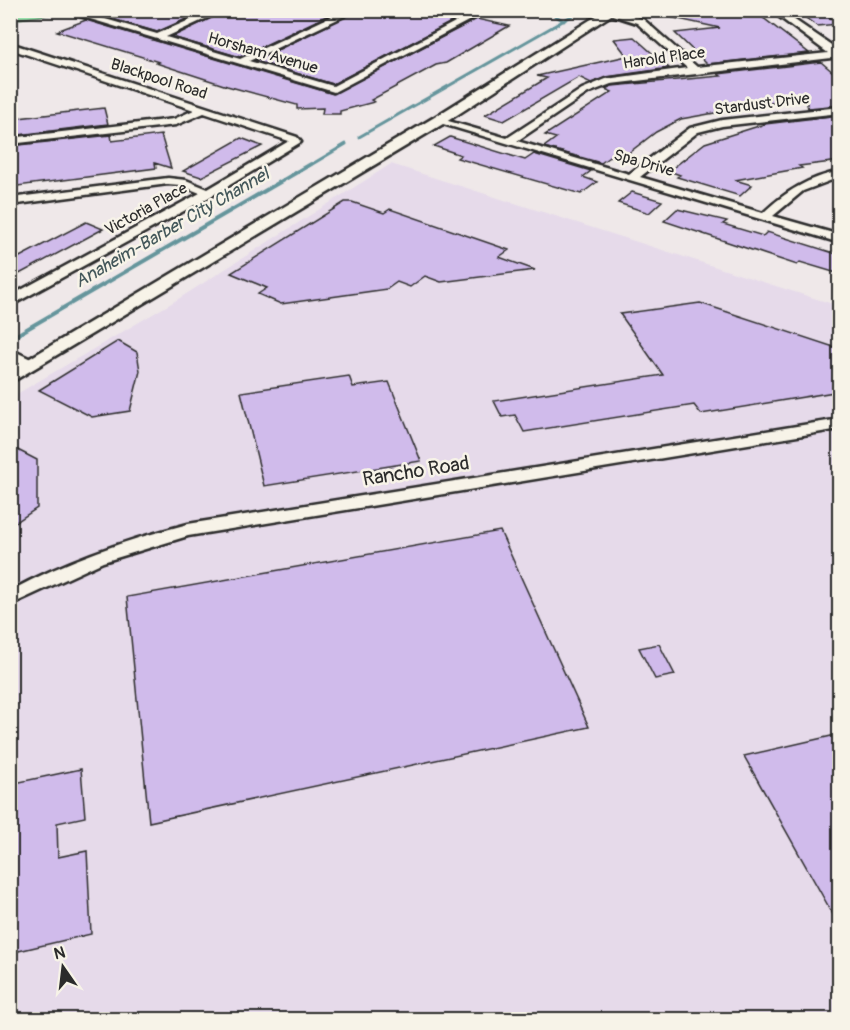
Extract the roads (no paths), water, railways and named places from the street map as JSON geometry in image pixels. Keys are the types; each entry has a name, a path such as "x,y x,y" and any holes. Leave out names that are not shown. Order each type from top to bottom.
{"street":[{"name":"Horsham Avenue","path":"94,10 81,15 334,89 485,10"},
{"path":"156,38 221,10"},
{"path":"240,62 352,10"},
{"path":"774,10 838,54"},
{"path":"10,378 438,121 613,11 640,21 694,69"},
{"name":"Blackpool Road","path":"10,46 205,109 296,142"},
{"path":"10,59 28,52"},
{"name":"Harold Place","path":"508,141 579,94 626,78 838,54"},
{"path":"10,141 176,122 205,109"},
{"name":"Stardust Drive","path":"632,177 694,130 722,123 840,110"},
{"name":"Spa Drive","path":"438,121 840,239"},
{"name":"Victoria Place","path":"10,302 209,193 296,142"},
{"path":"765,217 789,194 813,179 840,174"},
{"path":"10,202 168,181 182,182 209,193"},
{"path":"10,353 32,365"},
{"name":"Rancho Road","path":"10,599 76,567 140,542 188,530 840,424"}],"waterway":[{"path":"546,10 563,21"},
{"name":"Anaheim-Barber City Channel","path":"563,21 582,10"},
{"name":"Anaheim-Barber City Channel","path":"359,137 563,21"},
{"name":"Anaheim-Barber City Channel","path":"309,166 346,144"},
{"name":"Anaheim-Barber City Channel","path":"13,337 311,164"}]}
